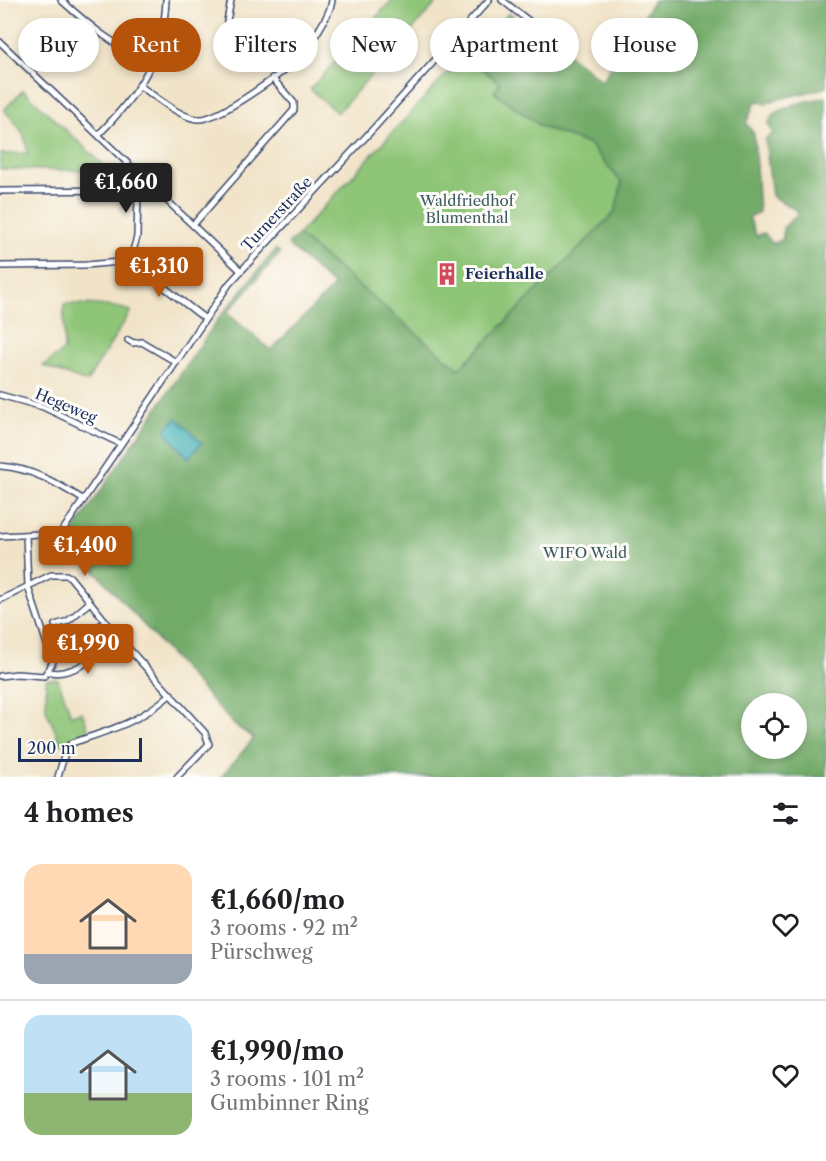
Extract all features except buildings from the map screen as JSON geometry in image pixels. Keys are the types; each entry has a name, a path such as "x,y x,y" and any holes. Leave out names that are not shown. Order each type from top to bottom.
{"street":[{"path":"61,0 111,42"},
{"path":"164,18 166,0"},
{"path":"227,18 231,0"},
{"path":"140,86 185,116 201,120 221,113 272,78 304,51 330,8 332,0"},
{"name":"Turnerstraße","path":"0,536 61,533 204,318 240,270 381,120 489,0"},
{"path":"502,0 525,18"},
{"path":"0,42 240,270"},
{"path":"98,135 120,113 140,86 147,72"},
{"path":"193,225 294,110 294,103 272,78"},
{"path":"130,261 138,227 138,190 145,180"},
{"path":"0,191 138,190"},
{"path":"0,266 86,265 130,261 204,318"},
{"path":"128,340 133,343 142,342 176,362"},
{"name":"Hegeweg","path":"0,395 43,407 121,444"},
{"path":"0,466 30,471 84,500"},
{"path":"0,676 44,675 52,665 28,587 26,535"},
{"path":"0,600 51,575 70,577 120,639 205,733 209,744 177,777"},
{"path":"55,625 69,621 90,602"},
{"path":"62,647 77,642 106,621"},
{"path":"48,671 57,673 79,666 93,659 120,639"},
{"path":"58,777 66,749 72,743 127,724 142,714 150,712 171,694"}],"green space":[{"path":"392,0 439,0 418,23 418,18 375,18"},
{"name":"WIFO Wald","path":"654,0 826,0 826,88 774,100 766,104 756,101 746,123 754,134 759,212 749,217 756,236 764,233 773,244 783,239 783,228 799,212 772,196 765,139 773,133 768,124 773,114 795,104 826,97 826,777 221,777 254,738 234,725 77,551 79,546 70,536 219,318 276,249 280,253 227,313 271,350 334,286 288,245 298,235 459,369 615,212 622,183 590,145 542,127 494,92 500,83 486,72 579,72 579,63 602,81 608,72 698,72 698,18 642,18"},
{"name":"WIFO Wald","path":"509,13 515,18 504,18"},
{"path":"330,67 330,72 374,72 337,113 310,89"},
{"name":"Waldfriedhof Blumenthal","path":"448,72 486,72 500,84 494,92 542,127 590,145 622,183 615,212 459,369 298,235"},
{"path":"23,90 110,171 0,169 0,154 27,153 23,134 4,110"},
{"path":"64,304 90,304 131,311 87,382 43,366 64,350"},
{"path":"46,679 58,679 71,715 82,712 90,734 61,744 46,710"}],"water":[{"path":"177,418 202,443 188,458 166,432 166,428"}],"place":[{"name":"Feierhalle","path":"447,274"}]}
